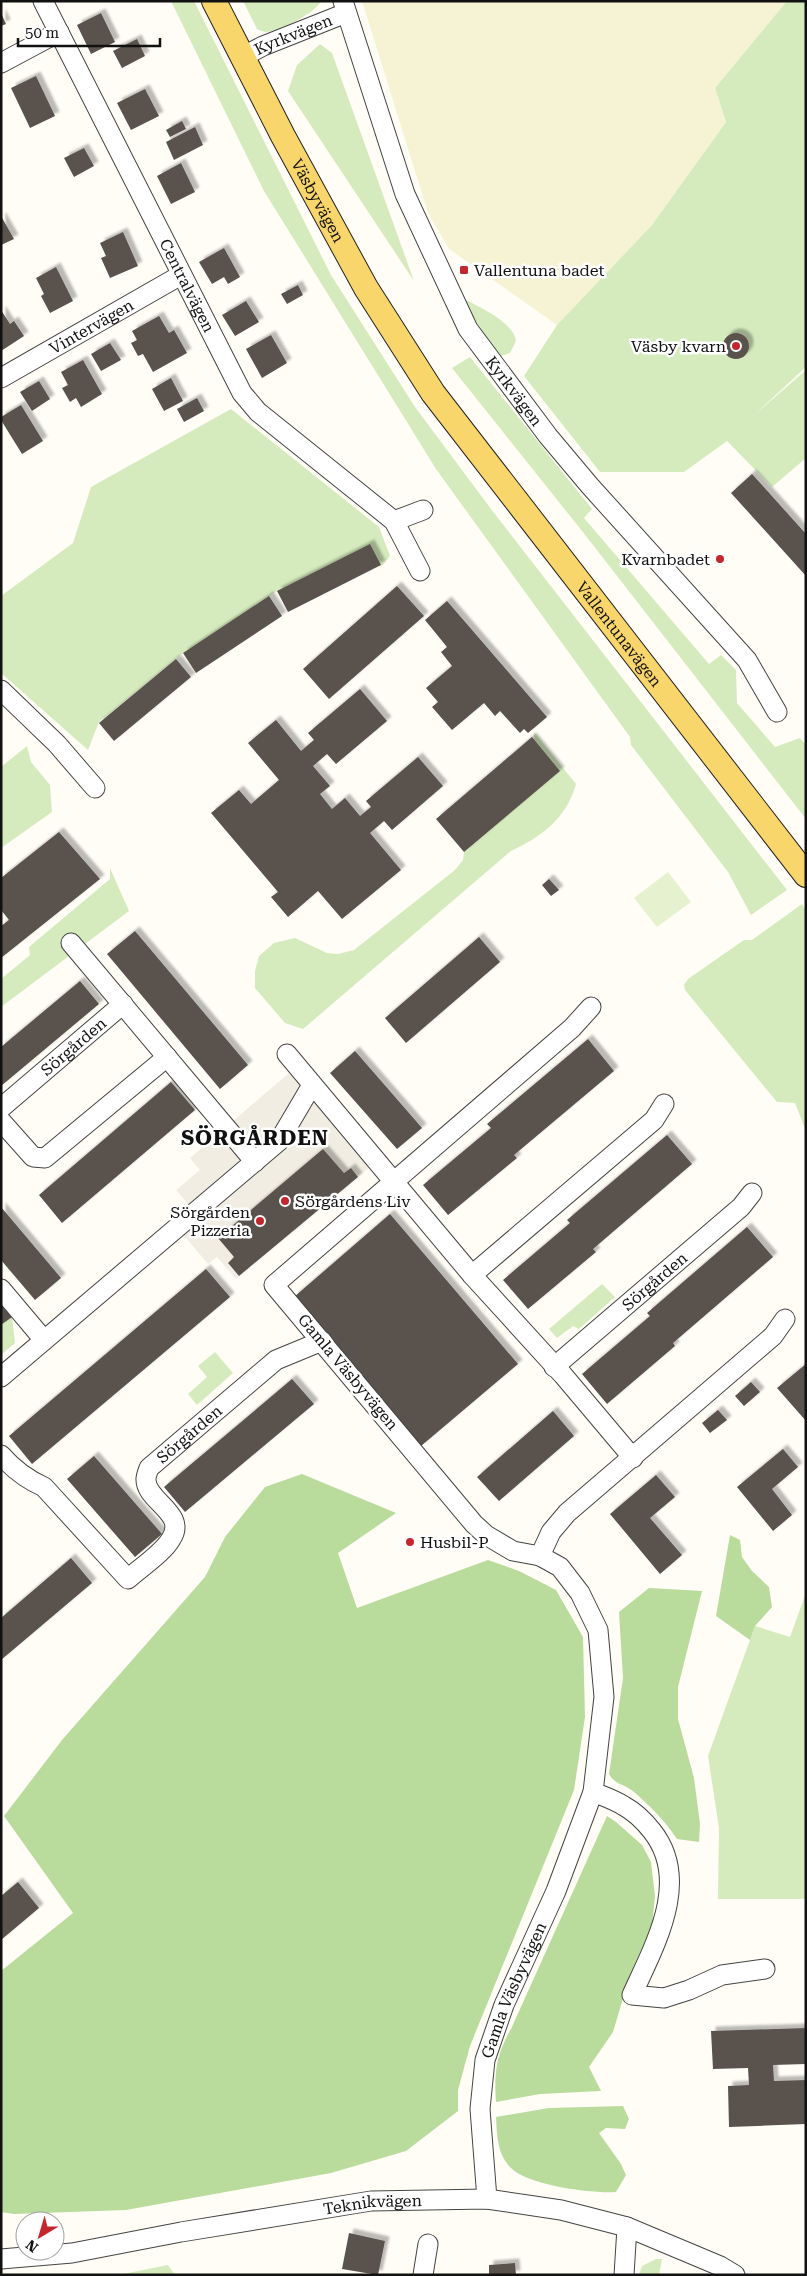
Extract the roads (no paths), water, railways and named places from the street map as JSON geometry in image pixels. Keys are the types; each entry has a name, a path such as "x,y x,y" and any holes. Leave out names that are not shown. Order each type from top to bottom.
{"main road":[{"name":"Väsbyvägen","path":"214,1 366,288 433,393"},
{"name":"Vallentunavägen","path":"433,393 806,875"}],"street":[{"name":"Centralvägen","path":"43,1 242,393 258,412 394,521 420,571"},
{"name":"Kyrkvägen","path":"242,57 344,7 405,194 468,329 548,436 584,479 747,660 777,712"},
{"path":"1,63 59,32"},
{"name":"Vintervägen","path":"1,378 181,275"},
{"path":"394,521 424,510"},
{"path":"1,690 57,744 96,788"},
{"path":"71,944 255,1162"},
{"name":"Sörgården","path":"1,1108 123,1004"},
{"path":"393,1181 572,1028 591,1007"},
{"path":"287,1054 472,1275 633,1458"},
{"path":"1,1121 33,1157 45,1158 167,1057"},
{"path":"1,1377 279,1141 312,1084"},
{"path":"472,1275 654,1120 664,1104"},
{"name":"Gamla Väsbyvägen","path":"393,1181 274,1285 486,1535 513,1551 540,1556 560,1567 580,1593 598,1630 604,1697 593,1792 556,1891 504,2005 485,2060 480,2109 487,2199"},
{"name":"Sörgården","path":"554,1367 741,1206 752,1193"},
{"path":"1,1289 44,1340"},
{"path":"540,1556 551,1532 567,1513 773,1336 785,1319"},
{"name":"Sörgården","path":"1,1456 11,1468 26,1479 44,1487 128,1579 170,1541 175,1531 174,1520 148,1488 146,1480 149,1468 276,1360 322,1340"},
{"path":"593,1792 625,1806 644,1821 661,1843 669,1875 668,1906 657,1940 632,1995 664,1998 690,1990 722,1975 766,1969"},
{"name":"Teknikvägen","path":"3,2264 370,2201 487,2199 561,2210 627,2227 720,2266 735,2275"},
{"path":"624,2275 627,2227"},
{"path":"422,2275 428,2244"}],"place":[{"name":"Vallentuna badet","path":"464,270"},
{"name":"Väsby kvarn","path":"736,346"},
{"name":"Kvarnbadet","path":"720,559"},
{"name":"Sörgårdens Liv","path":"285,1201"},
{"name":"Sörgården Pizzeria","path":"260,1221"},
{"name":"Husbil-P","path":"410,1542"}],"district":[{"name":"SÖRGÅRDEN","path":"255,1138"}]}
